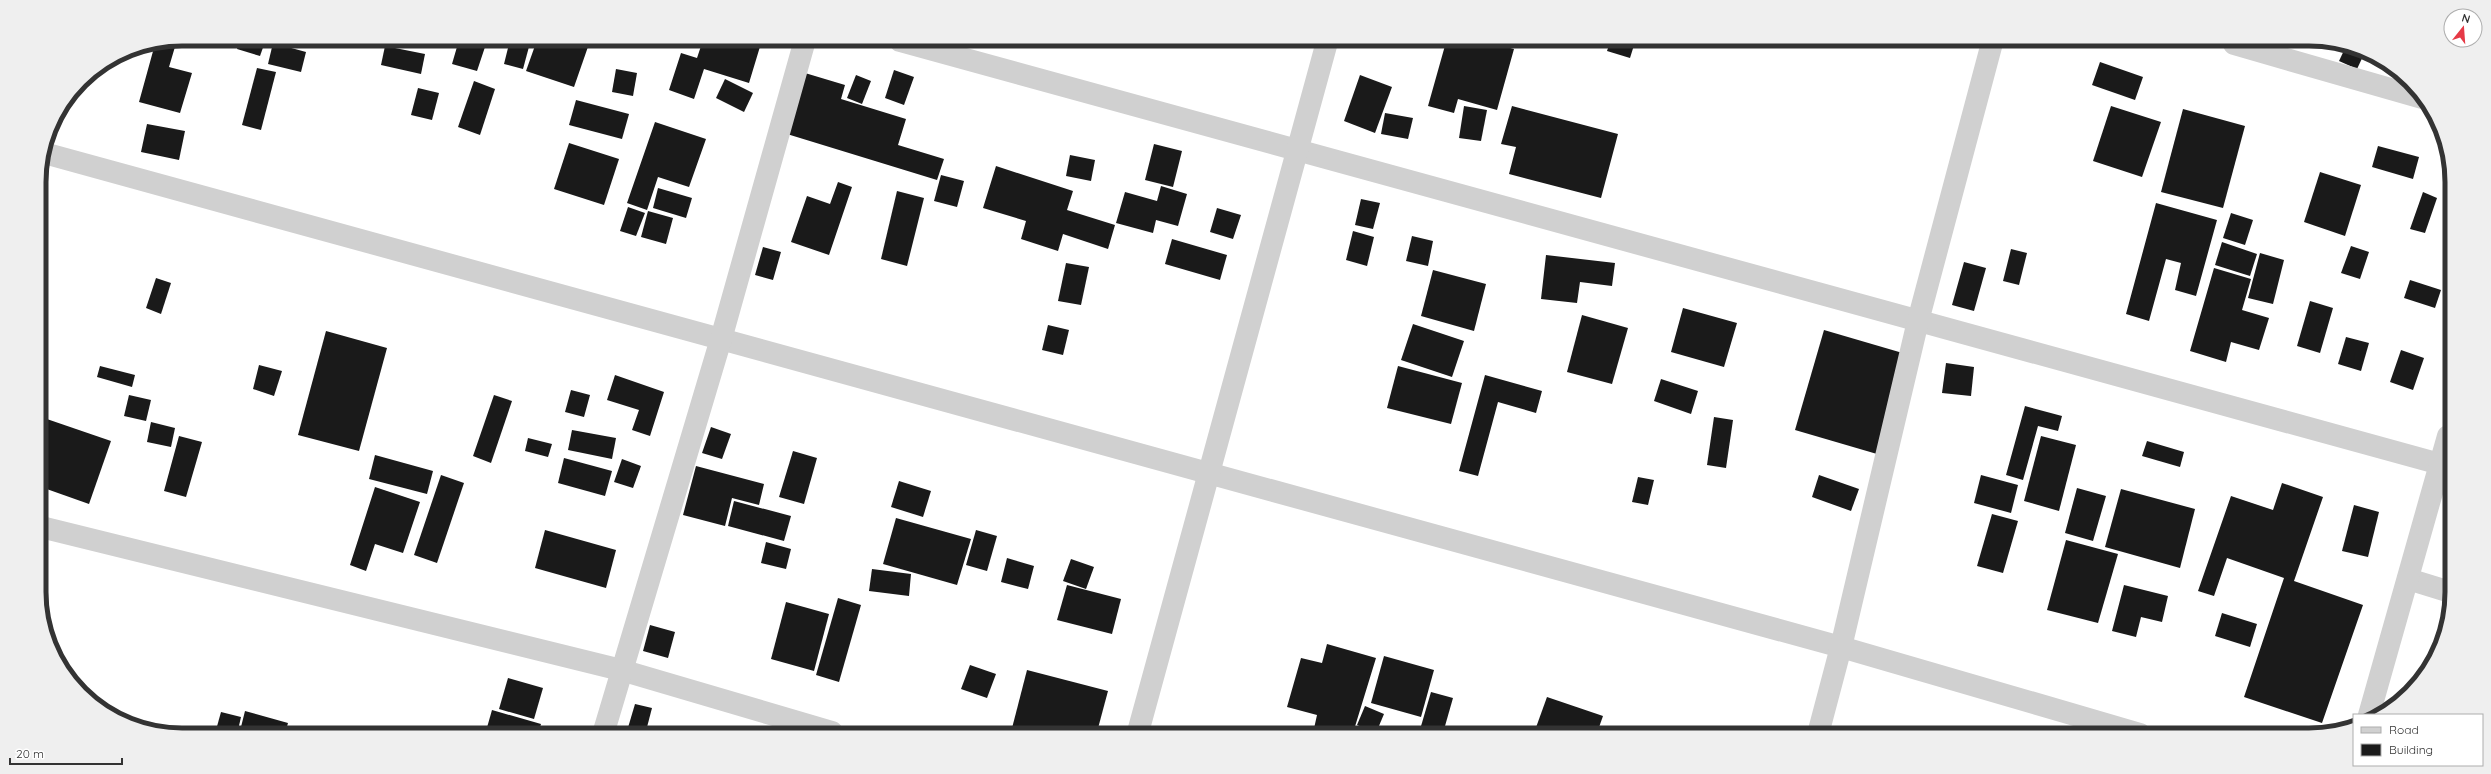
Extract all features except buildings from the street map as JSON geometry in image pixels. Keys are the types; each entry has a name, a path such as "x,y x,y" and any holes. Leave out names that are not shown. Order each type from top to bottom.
{"street":[{"path":"605,728 721,339 803,46"},
{"path":"918,46 2440,464"},
{"path":"1139,728 1326,46"},
{"path":"1820,728 1841,647 1918,321 1991,46"},
{"path":"2241,46 2414,96"},
{"path":"49,154 721,339 1208,475 1841,647 2119,728"},
{"path":"2369,714 2445,446"},
{"path":"46,528 621,670 818,728"},
{"path":"2408,579 2445,590"}]}
